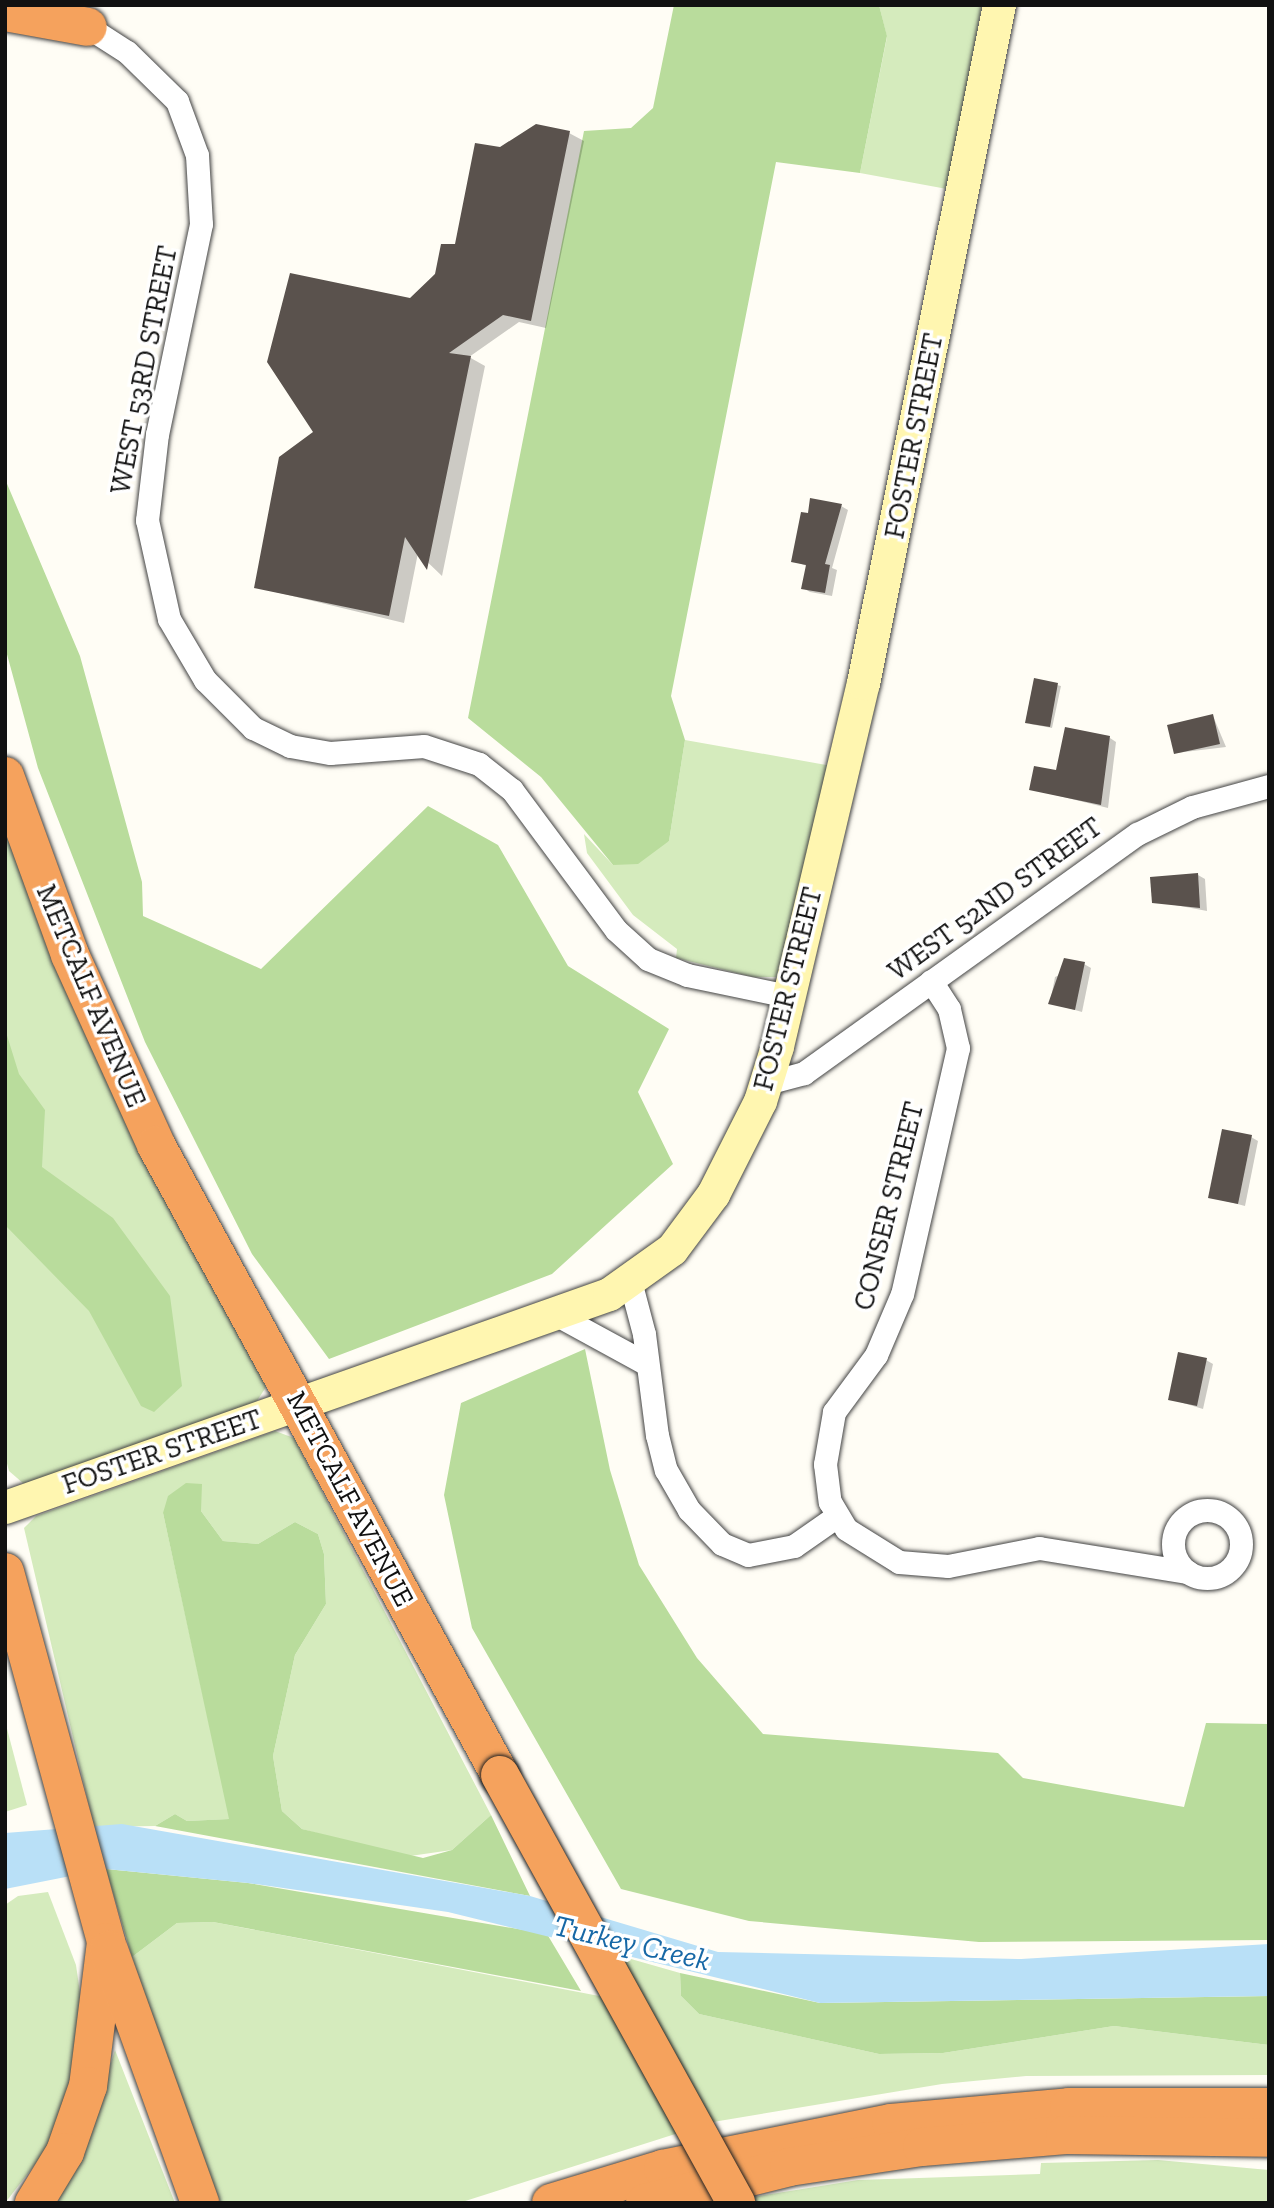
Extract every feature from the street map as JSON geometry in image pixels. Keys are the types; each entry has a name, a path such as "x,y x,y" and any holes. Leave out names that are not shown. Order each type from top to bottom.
{"highway":[{"path":"5,12 75,16"},
{"name":"METCALF AVENUE","path":"5,776 104,1038 299,1405 736,2203"},
{"path":"5,1572 106,1942 200,2203"},
{"path":"34,2203 65,2152 88,2086 106,1942"},
{"path":"551,2203 663,2169 891,2123 1069,2107 1269,2107"},
{"path":"661,2200 789,2166 922,2147 1168,2133 1269,2138"},
{"path":"1168,2133 1269,2151"}],"street":[{"name":"FOSTER STREET","path":"5,1507 556,1315 630,1281 690,1229 767,1083 869,656 999,5"},
{"name":"WEST 53RD STREET","path":"75,16 127,52 177,101 198,165 201,225 157,434 147,520 169,619 205,680 253,728 290,746 330,752 424,746 479,764 512,790 616,930 648,959 687,975 788,996"},
{"name":"WEST 52ND STREET","path":"767,1083 804,1073 1137,834 1192,807 1269,786"},
{"name":"CONSER STREET","path":"837,1516 825,1465 834,1412 876,1355 902,1294 958,1048 948,1009 931,981"},
{"path":"630,1281 666,1470 689,1510 722,1544 748,1555 794,1546 837,1516 866,1546 899,1562 947,1566 1039,1548 1188,1572"},
{"path":"556,1315 645,1363"}],"green space":[{"path":"674,5 879,5 887,36 860,173 776,162 671,696 685,740 669,841 638,864 613,865 541,777 468,718 584,131 631,128 653,108"},
{"path":"879,5 982,5 947,189 860,173 887,37"},
{"path":"5,479 80,656 142,882 143,916 261,969 428,806 498,845 568,966 669,1029 638,1092 673,1164 552,1274 329,1359 252,1254 145,1042 38,768 5,647"},
{"path":"685,740 832,766 779,977 753,977 676,958 677,949 633,915 587,853 584,834 613,865 669,841"},
{"path":"5,824 266,1387 255,1404 24,1484 9,1471 5,1456"},
{"path":"5,1029 19,1074 45,1110 42,1167 113,1218 170,1296 182,1386 154,1412 141,1406 89,1311 5,1225"},
{"path":"585,1349 610,1470 639,1565 697,1658 763,1734 998,1753 1023,1778 1184,1807 1206,1723 1269,1724 1269,1940 979,1942 749,1921 621,1889 472,1628 444,1495 461,1403"},
{"path":"275,1431 294,1438 491,1815 452,1850 403,1857 302,1829 282,1811 273,1756 295,1655 326,1604 324,1554 318,1534 295,1522 258,1544 223,1541 201,1511 163,1513 230,1819 187,1821 175,1814 155,1826 94,1827 24,1528 36,1516"},
{"path":"186,1483 202,1484 201,1511 223,1541 258,1544 295,1522 318,1534 324,1554 326,1604 295,1655 273,1756 282,1811 302,1829 423,1858 452,1850 491,1815 530,1896 155,1826 175,1814 187,1821 229,1819 163,1513 168,1496"},
{"path":"5,1721 27,1805 5,1812"},
{"path":"106,1869 248,1883 547,1934 581,1991 213,1922 177,1923 132,1957"},
{"path":"48,1892 76,1965 81,2000 75,2070 47,2149 5,2203 5,1905 18,1896"},
{"path":"213,1922 646,2005 620,1958 631,1959 680,1973 681,1996 699,2014 879,2054 943,2053 1114,2026 1269,2045 1269,2075 1026,2076 942,2084 713,2122 459,2203 217,2203 132,1957 177,1923"},
{"path":"680,1973 820,2003 1269,1996 1269,2045 1114,2026 943,2053 879,2054 699,2014 681,1996"},
{"path":"115,2050 175,2203 48,2203 98,2105"},
{"path":"1158,2160 1269,2170 1269,2203 756,2203 753,2197 858,2180 1040,2174 1041,2163"}],"water":[{"name":"Turkey Creek","path":"122,1824 530,1896 718,1952 1021,1959 1269,1944 1269,1996 820,2003 448,1912 248,1883 106,1869 5,1889 5,1833"}],"building":[{"path":"536,124 570,131 531,321 503,315 449,353 471,356 427,570 405,537 389,616 254,588 279,457 313,432 267,362 290,273 410,298 435,274 441,244 455,244 475,143 500,147"},
{"path":"810,498 842,504 825,564 830,565 825,593 801,589 806,565 791,562 801,512 808,513"},
{"path":"1034,678 1058,683 1050,727 1025,723"},
{"path":"1213,714 1220,744 1174,754 1167,725"},
{"path":"1065,727 1110,736 1101,805 1029,790 1034,766 1056,770"},
{"path":"1198,873 1200,908 1152,903 1150,877"},
{"path":"1064,958 1085,962 1075,1010 1048,1004"},
{"path":"1222,1129 1252,1135 1238,1204 1208,1198"},
{"path":"1178,1352 1207,1358 1197,1406 1168,1400"}]}
